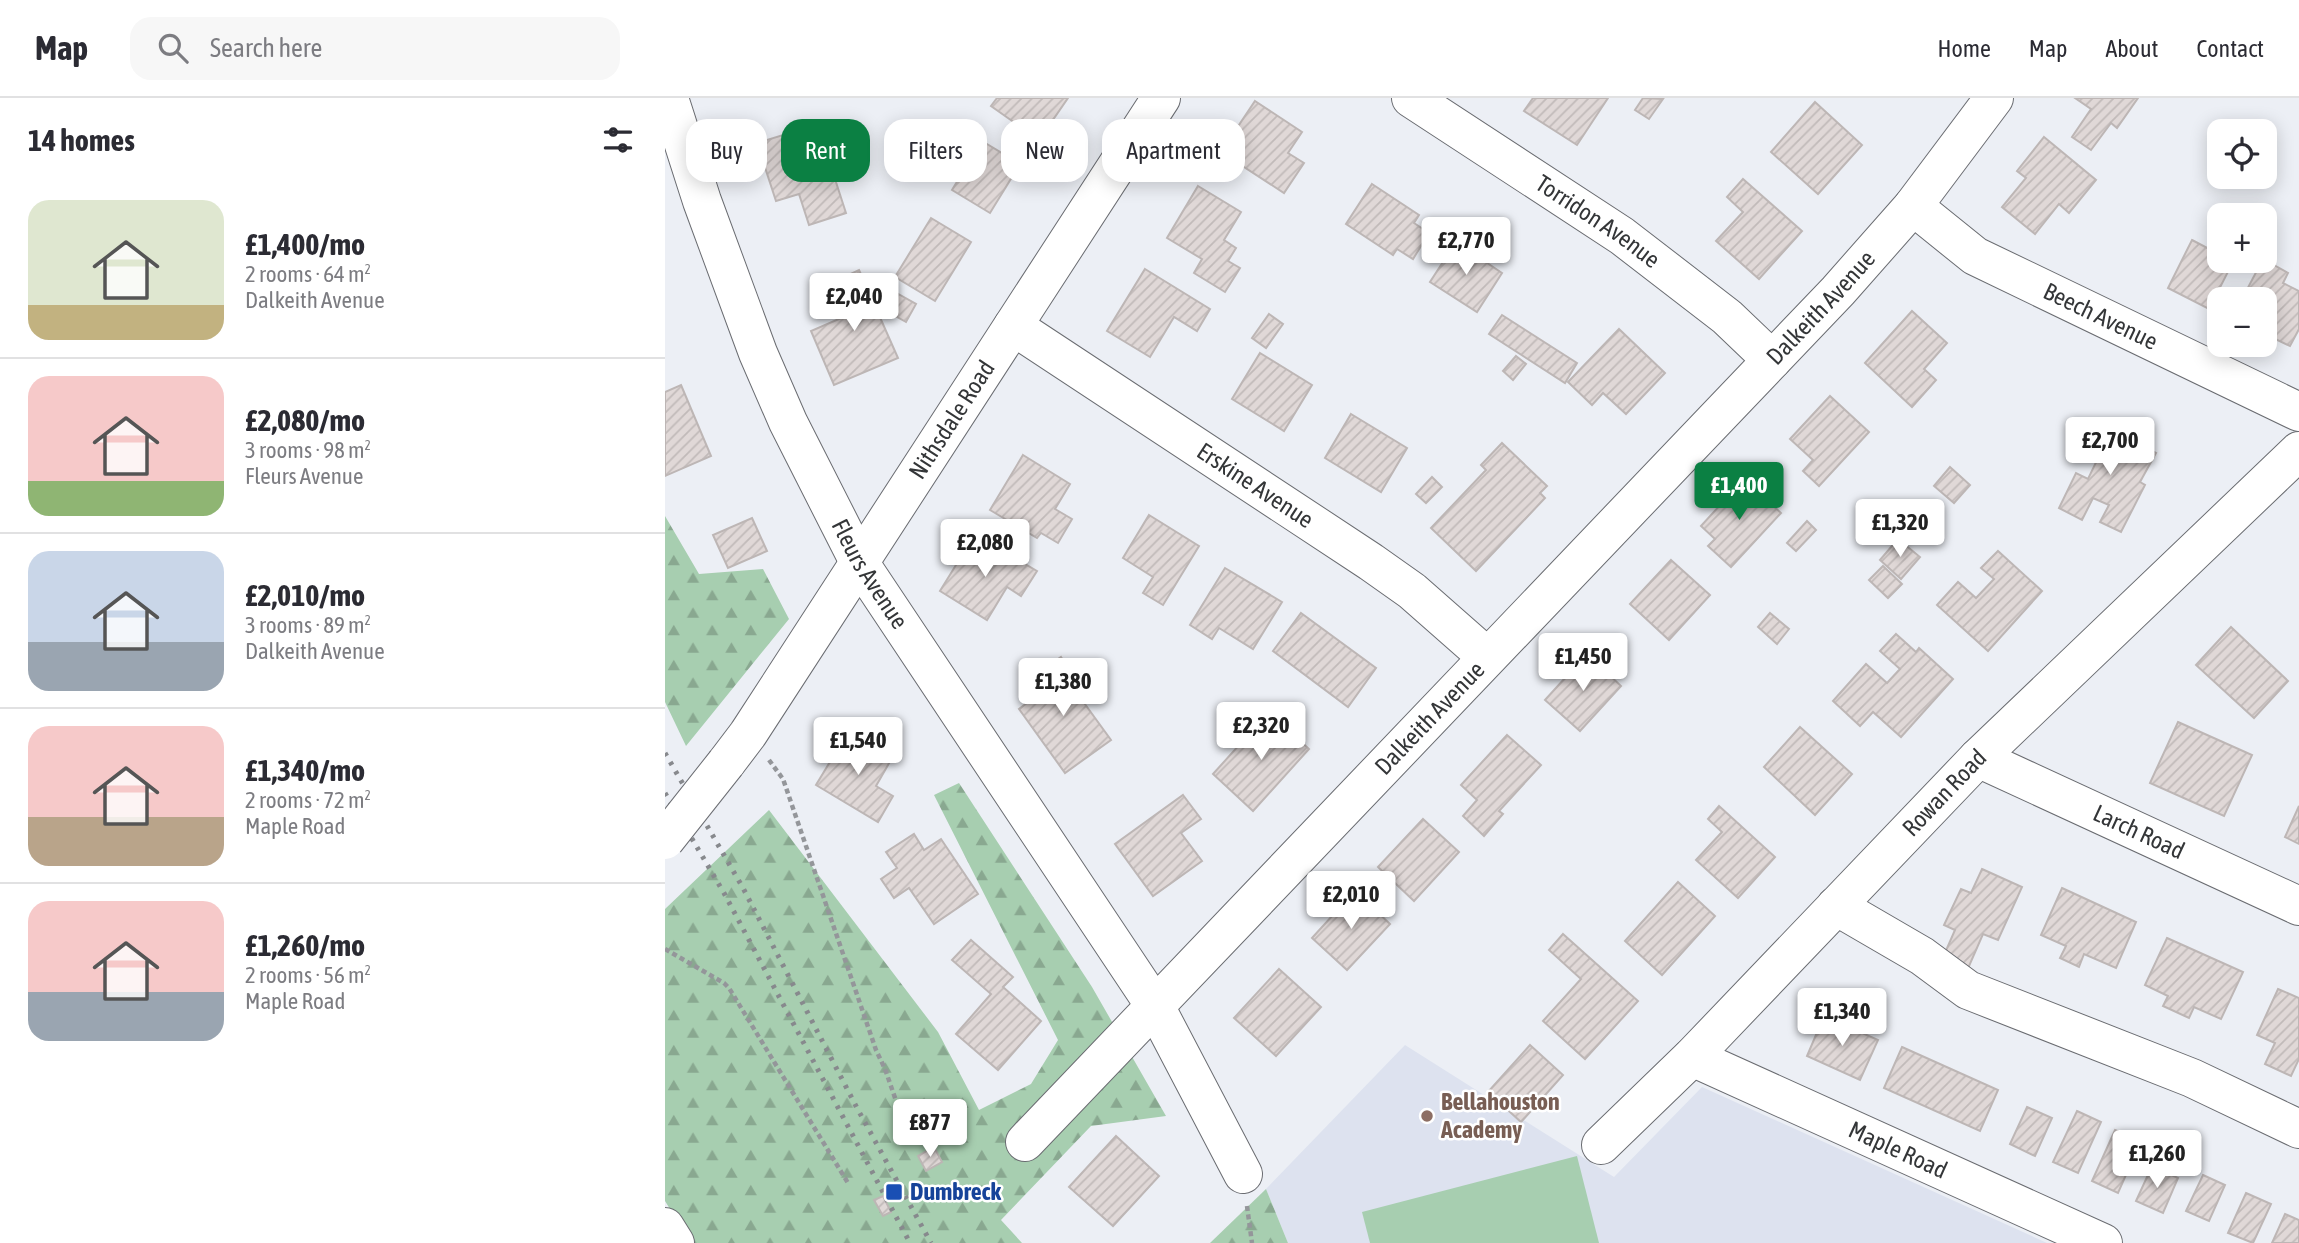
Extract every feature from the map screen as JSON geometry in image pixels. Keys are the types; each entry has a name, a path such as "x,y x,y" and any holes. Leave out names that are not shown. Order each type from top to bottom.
{"main road":[{"name":"Fleurs Avenue","path":"669,98 702,201 758,353 788,422 859,562 1155,1006 1243,1174"},
{"name":"Nithsdale Road","path":"665,840 748,733 1161,98"},
{"name":"Torridon Avenue","path":"1411,98 1622,236 1727,317 1772,360"},
{"name":"Dalkeith Avenue","path":"1025,1142 1838,291 1913,206 1994,98"},
{"name":"Beech Avenue","path":"1913,206 1975,256 2299,412"},
{"name":"Erskine Avenue","path":"1013,326 1371,562 1412,591 1487,657"},
{"name":"Rowan Road","path":"1601,1145 1692,1057 1978,758 2299,451"},
{"name":"Larch Road","path":"1978,758 2299,906"},
{"path":"1836,906 1921,956 1968,990 2192,1078 2299,1129"},
{"name":"Maple Road","path":"1692,1057 2103,1243"},
{"path":"665,1227 675,1243"}],"path":[{"path":"762,751 783,779 908,1135"},
{"path":"665,948 729,988 848,1183"}],"shaded area":[{"name":"Bellahouston Academy","path":"1405,1045 1614,1177 1702,1087 2047,1243 1288,1243 1266,1189"}],"green space":[{"path":"665,516 699,574 763,569 789,619 686,746 665,702"},
{"path":"959,783 1092,987 1166,1116 1091,1126 1001,1220 1022,1243 691,1243 665,1201 665,909 769,810 938,1032 979,1110 1031,1084 1058,1040 934,795"},
{"path":"1577,1156 1599,1243 1370,1243 1362,1212"},
{"path":"1266,1189 1288,1243 1210,1243"}],"building":[{"path":"997,98 1068,98 1054,119 1009,119 991,106"},
{"path":"1533,98 1608,98 1577,145 1524,111"},
{"path":"1643,98 1663,99 1649,119 1635,110"},
{"path":"2075,98 2138,98 2117,128 2111,123 2091,150 2072,137 2091,109"},
{"path":"1255,101 1302,132 1288,153 1304,163 1284,193 1245,168 1243,119"},
{"path":"1815,102 1862,145 1818,194 1771,152"},
{"path":"781,136 781,182 836,182 846,213 809,225 799,194 776,201 767,174 767,140"},
{"path":"2044,137 2096,180 2069,213 2059,204 2035,234 2002,207 2026,178 2017,171"},
{"path":"987,144 1001,152 1001,182 1009,182 990,213 952,190 957,182 987,182"},
{"path":"1743,179 1802,231 1759,279 1716,241 1743,212 1727,197"},
{"path":"1372,184 1419,215 1414,223 1429,233 1413,259 1397,249 1393,255 1346,224"},
{"path":"1198,186 1241,212 1224,240 1236,248 1228,261 1240,268 1225,292 1194,273 1202,259 1167,238"},
{"path":"931,218 971,242 935,301 895,277"},
{"path":"2192,240 2207,248 2207,273 2227,273 2220,287 2207,287 2207,308 2168,288"},
{"path":"1456,242 1502,273 1477,312 1430,282"},
{"path":"2277,267 2288,273 2283,283 2299,291 2299,329 2290,346 2277,340 2277,287 2248,287 2256,273 2277,273"},
{"path":"1145,269 1210,309 1197,331 1174,317 1150,357 1107,331"},
{"path":"859,270 898,358 834,385 811,331 846,316 831,283"},
{"path":"893,291 916,304 906,322 883,309"},
{"path":"1912,311 1947,343 1924,369 1936,380 1912,407 1865,363"},
{"path":"1269,314 1283,324 1266,348 1252,338"},
{"path":"1502,315 1577,363 1565,383 1489,334"},
{"path":"1619,329 1665,373 1626,414 1603,393 1592,405 1568,382"},
{"path":"1260,353 1312,385 1284,431 1232,399"},
{"path":"1516,356 1526,364 1513,380 1503,371"},
{"path":"681,385 711,456 665,476 665,392"},
{"path":"1830,396 1869,432 1819,486 1803,471 1813,460 1790,439"},
{"path":"1351,414 1407,448 1381,492 1325,458"},
{"path":"2091,420 2156,453 2140,482 2145,485 2121,532 2100,522 2109,505 2093,498 2082,520 2059,508 2076,473 2088,479 2101,452 2080,441"},
{"path":"1502,443 1547,486 1540,493 1545,498 1476,571 1431,528 1486,470 1481,465"},
{"path":"1023,455 1070,484 1055,509 1072,519 1058,543 1041,533 1037,538 990,510"},
{"path":"1950,467 1970,485 1954,503 1934,486"},
{"path":"1432,477 1442,487 1426,503 1416,494"},
{"path":"1744,479 1781,513 1731,567 1708,546 1715,539 1701,526"},
{"path":"1149,515 1199,546 1163,605 1143,593 1153,577 1123,558"},
{"path":"752,518 767,551 728,568 713,535"},
{"path":"1807,521 1816,530 1796,551 1787,543"},
{"path":"972,539 1010,562 1013,557 1037,571 1021,596 1007,587 987,620 940,591"},
{"path":"1898,539 1920,557 1901,579 1880,560"},
{"path":"1998,551 2042,591 1988,651 1937,605 1958,582 1976,598 1994,579 1981,568"},
{"path":"1671,560 1710,595 1669,640 1630,604"},
{"path":"1883,566 1902,584 1888,598 1869,580"},
{"path":"1225,568 1282,602 1253,649 1219,628 1212,639 1190,625"},
{"path":"1301,613 1376,668 1348,707 1273,651"},
{"path":"1770,613 1789,629 1777,644 1758,627"},
{"path":"2231,627 2288,681 2254,718 2196,665"},
{"path":"1896,634 1916,652 1919,648 1953,679 1901,737 1873,712 1860,726 1833,701 1866,664 1887,683 1900,669 1880,651"},
{"path":"1587,654 1621,686 1580,731 1545,700"},
{"path":"1061,657 1072,674 1066,678 1111,740 1065,773 1019,709 1040,693 1030,679"},
{"path":"1269,712 1309,749 1253,811 1213,774"},
{"path":"2178,722 2252,755 2224,816 2150,783"},
{"path":"1800,727 1852,774 1815,815 1764,767"},
{"path":"848,732 892,758 876,786 893,796 878,822 816,785"},
{"path":"1507,735 1541,765 1499,811 1503,814 1484,836 1463,816 1477,800 1461,785"},
{"path":"1183,795 1201,819 1181,833 1202,861 1153,896 1115,844"},
{"path":"1719,806 1775,857 1738,898 1696,860 1722,832 1708,819"},
{"path":"2299,806 2299,844 2285,837"},
{"path":"1423,819 1459,852 1414,901 1378,867"},
{"path":"914,834 924,850 941,839 978,894 934,924 909,888 894,898 881,879 897,868 886,852"},
{"path":"1982,869 2022,887 1998,940 1983,934 1966,973 1941,962 1955,930 1944,925 1961,889 1971,893"},
{"path":"1678,882 1715,916 1662,975 1625,941"},
{"path":"2062,888 2136,922 2116,968 2084,954 2079,967 2060,958 2066,946 2041,935"},
{"path":"1355,891 1390,924 1347,970 1312,938"},
{"path":"1563,934 1638,1001 1585,1059 1543,1021 1581,979 1549,950"},
{"path":"2167,938 2243,972 2221,1019 2194,1007 2189,1018 2163,1006 2168,996 2145,985"},
{"path":"971,940 1013,977 1003,987 1041,1021 998,1070 956,1034 991,994 952,960"},
{"path":"1279,969 1321,1007 1276,1056 1234,1018"},
{"path":"2278,989 2299,998 2299,1059 2291,1076 2265,1064 2275,1043 2257,1035"},
{"path":"1824,1016 1878,1040 1860,1080 1807,1056"},
{"path":"1530,1045 1563,1075 1521,1122 1488,1092"},
{"path":"1902,1047 1998,1090 1980,1131 1884,1088"},
{"path":"2027,1107 2052,1118 2035,1156 2010,1144"},
{"path":"2077,1111 2101,1122 2078,1173 2053,1162"},
{"path":"2115,1130 2141,1141 2118,1193 2092,1181"},
{"path":"1116,1136 1159,1176 1113,1226 1069,1187"},
{"path":"934,1147 942,1162 926,1171 918,1156"},
{"path":"2152,1166 2178,1178 2163,1213 2136,1201"},
{"path":"2203,1175 2225,1185 2209,1221 2186,1211"},
{"path":"2246,1193 2271,1204 2253,1243 2228,1233"},
{"path":"883,1196 891,1212 883,1216 874,1200"},
{"path":"2285,1214 2299,1220 2299,1243 2272,1243"}],"railway":[{"path":"665,753 743,888 857,1108 931,1243"},
{"path":"665,793 724,893 910,1243"}],"place":[{"name":"Bellahouston Academy","path":"1427,1116"},
{"name":"Dumbreck","path":"894,1192"}]}
